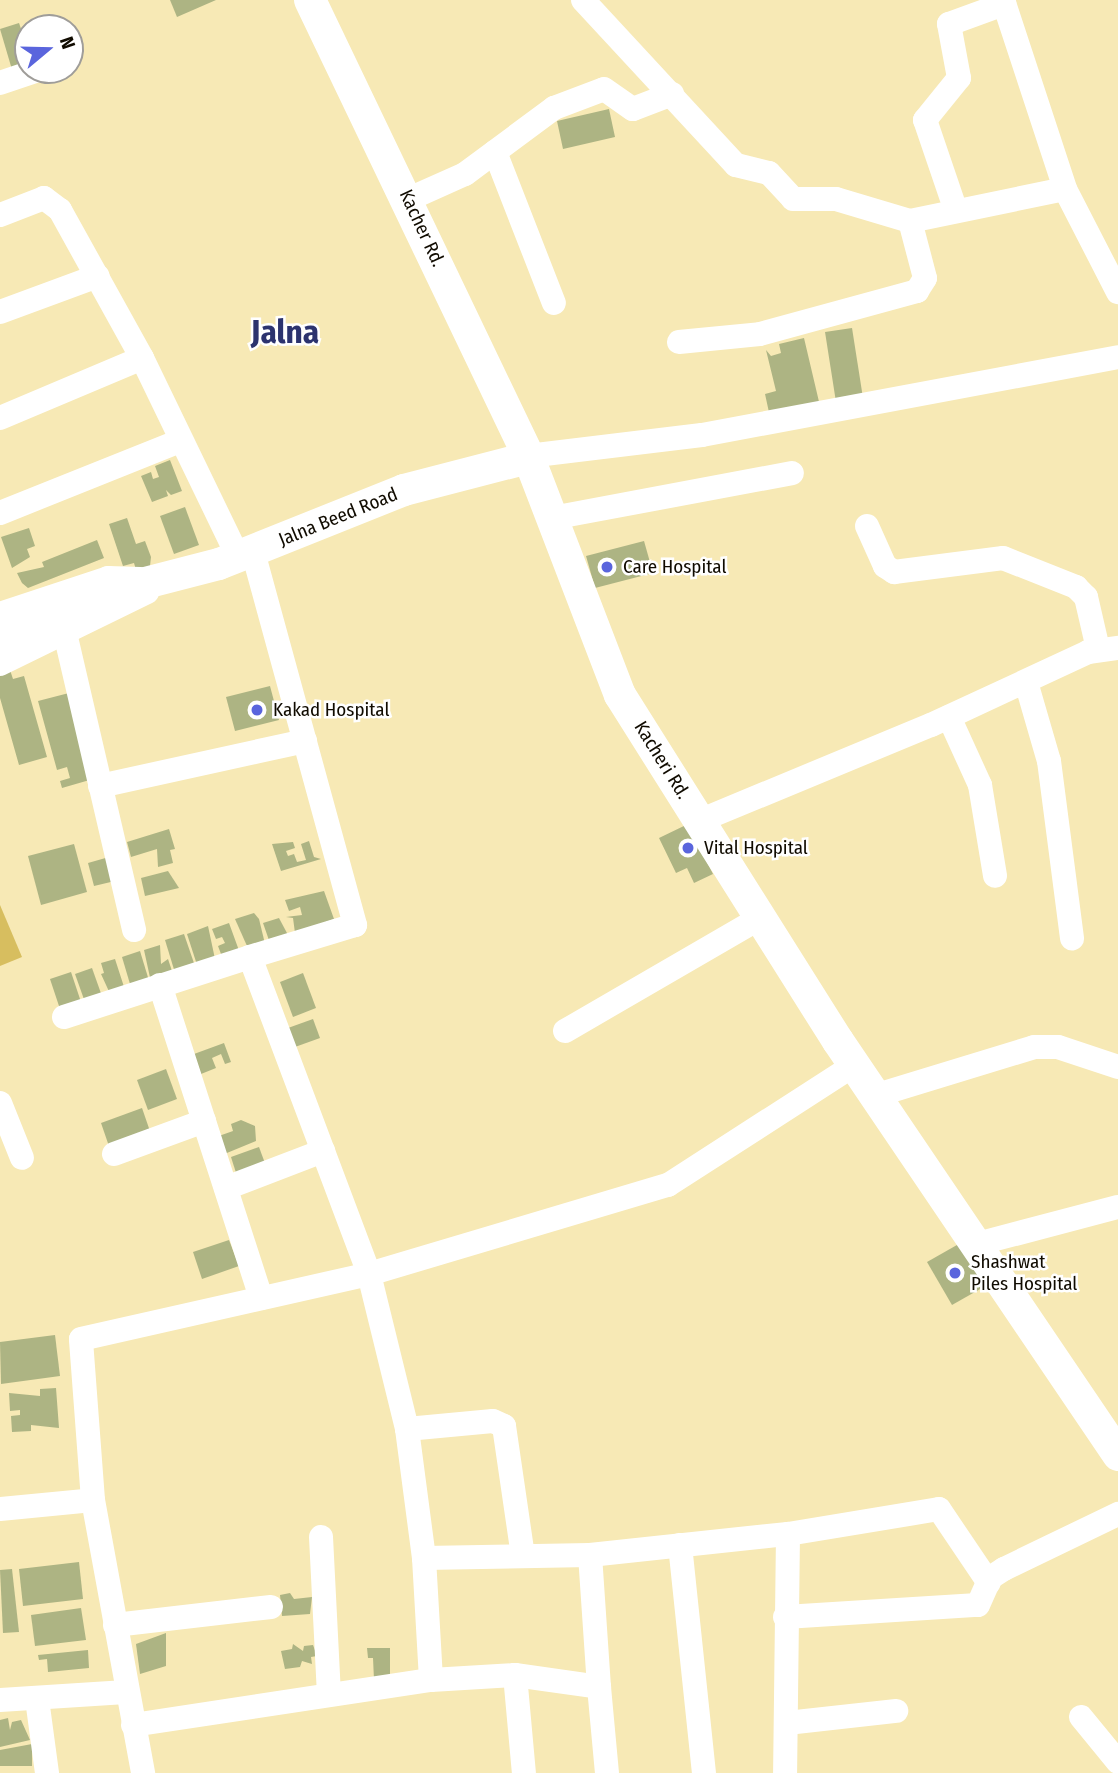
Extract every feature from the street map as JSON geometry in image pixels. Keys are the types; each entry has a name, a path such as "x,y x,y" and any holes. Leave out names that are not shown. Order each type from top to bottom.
{"main road":[{"name":"Kacher Rd.","path":"310,0 409,199 528,457"},
{"name":"Kacheri Rd.","path":"528,457 620,695 874,1096 1118,1455"},
{"name":"Jalna Beed Road","path":"0,642 99,598 245,554 404,490 528,457"}],"street":[{"path":"583,0 604,27 672,94 736,165 769,173 793,199 836,199 910,221 1065,189"},
{"path":"956,211 925,120 958,78 949,24 1004,2 1065,189 1118,292"},
{"path":"409,199 464,174 554,108 604,89 633,109 672,94"},
{"path":"495,152 554,303"},
{"path":"0,215 44,198 60,210 142,358 180,441 245,554 305,741 355,925 64,1017"},
{"path":"679,342 760,334 917,291 925,278 910,221"},
{"path":"0,312 97,275"},
{"path":"528,457 702,435 1118,357"},
{"path":"0,418 142,358"},
{"path":"0,513 180,441"},
{"path":"552,519 792,473"},
{"path":"699,821 1108,648 1086,597 1076,587 1003,558 894,572 885,566 867,526"},
{"path":"0,614 108,578 130,576 158,579"},
{"path":"0,664 143,596 158,579"},
{"path":"65,633 134,930"},
{"path":"1026,682 1049,761 1072,939"},
{"path":"949,717 980,785 995,876"},
{"path":"100,786 305,741"},
{"path":"565,1031 760,918"},
{"path":"250,957 369,1274 407,1429 424,1558 431,1680"},
{"path":"160,985 261,1298"},
{"path":"874,1096 1034,1047 1058,1047 1118,1067"},
{"path":"143,1773 126,1692 93,1500 81,1339 369,1274 677,1180 846,1053"},
{"path":"0,1103 22,1158"},
{"path":"114,1154 204,1121"},
{"path":"226,1188 323,1151"},
{"path":"973,1245 1118,1207"},
{"path":"407,1429 492,1421 504,1426 523,1556"},
{"path":"0,1509 93,1500"},
{"path":"424,1558 590,1555 788,1534 939,1509 994,1577"},
{"path":"785,1617 973,1606 982,1602 994,1577 1118,1514"},
{"path":"785,1773 788,1534"},
{"path":"321,1537 329,1695"},
{"path":"680,1545 704,1773"},
{"path":"590,1555 607,1773"},
{"path":"115,1625 271,1607"},
{"path":"133,1725 431,1680 515,1675 599,1687"},
{"path":"515,1675 524,1773"},
{"path":"0,1700 126,1692"},
{"path":"37,1699 47,1773"},
{"path":"787,1723 897,1711"},
{"path":"1081,1717 1118,1762"}],"shaded area":[{"path":"0,905 22,957 0,966"}],"building":[{"path":"170,0 216,0 177,17"},
{"path":"14,25 13,73 0,29"},
{"path":"609,109 615,137 563,149 557,121"},
{"path":"852,328 863,398 836,402 825,332"},
{"path":"804,338 820,406 770,417 765,394 776,391 766,350 771,356 781,353 779,344"},
{"path":"170,460 182,491 171,495 166,490 168,496 152,502 141,476 151,472 153,479 159,477 155,466"},
{"path":"185,507 199,545 174,554 160,516"},
{"path":"127,518 136,544 145,541 151,557 150,566 136,570 134,563 123,566 109,524"},
{"path":"29,528 35,546 27,549 30,557 12,568 1,537"},
{"path":"97,540 104,558 28,588 17,573 44,567 42,562"},
{"path":"644,541 653,573 595,588 586,556"},
{"path":"9,667 13,679 24,676 47,757 19,765 0,698 0,670"},
{"path":"270,686 279,720 235,731 226,697"},
{"path":"69,693 93,779 62,788 60,781 70,778 67,767 57,770 38,701"},
{"path":"688,824 713,874 694,883 687,868 676,873 659,838"},
{"path":"169,829 175,849 170,850 173,863 158,867 157,849 131,857 127,842"},
{"path":"309,841 314,857 321,859 281,871 272,844 293,842 295,848 286,851 288,856 294,854 297,862 306,860 301,844"},
{"path":"74,844 87,892 41,905 28,856"},
{"path":"109,857 115,881 94,886 88,863"},
{"path":"168,871 179,888 145,896 141,878"},
{"path":"324,891 334,919 295,933 293,918 286,917 302,915 300,907 289,911 285,900"},
{"path":"254,913 259,919 266,948 247,946 235,919"},
{"path":"279,918 288,935 271,946 263,923"},
{"path":"229,923 241,956 224,962 218,946 225,943 222,937 216,939 212,929"},
{"path":"208,926 215,959 199,971 187,934"},
{"path":"184,934 196,969 176,976 165,940"},
{"path":"160,945 161,964 168,959 173,974 151,982 144,950"},
{"path":"140,951 150,984 130,984 122,957"},
{"path":"115,959 126,993 112,998 101,974 104,973 101,963"},
{"path":"92,968 103,999 86,1005 75,974"},
{"path":"71,972 83,1008 61,1012 50,979"},
{"path":"303,973 316,1008 293,1017 280,982"},
{"path":"313,1019 320,1038 295,1047 288,1028"},
{"path":"224,1043 231,1062 225,1064 221,1054 212,1058 216,1068 201,1074 194,1054"},
{"path":"166,1069 177,1099 148,1110 137,1080"},
{"path":"142,1108 152,1137 111,1152 101,1123"},
{"path":"241,1120 255,1126 256,1141 222,1155 216,1137 233,1131 231,1124"},
{"path":"259,1147 266,1166 237,1176 231,1157"},
{"path":"229,1240 239,1266 202,1279 193,1252"},
{"path":"964,1241 989,1284 952,1305 927,1262"},
{"path":"55,1335 60,1376 1,1384 0,1342"},
{"path":"56,1388 59,1428 31,1425 31,1431 12,1432 11,1416 20,1415 20,1410 10,1411 9,1393 40,1396 40,1389"},
{"path":"79,1562 83,1599 23,1606 19,1569"},
{"path":"12,1569 19,1632 3,1633 0,1570"},
{"path":"290,1593 294,1599 312,1597 310,1614 282,1616 280,1595"},
{"path":"81,1608 86,1640 35,1646 31,1615"},
{"path":"166,1633 166,1666 140,1674 136,1644"},
{"path":"293,1644 303,1651 304,1646 313,1645 317,1656 311,1657 312,1664 302,1661 300,1667 285,1669 281,1651 292,1649"},
{"path":"367,1648 390,1648 390,1680 374,1680 373,1658 368,1658"},
{"path":"88,1650 89,1668 48,1672 47,1659 39,1660 38,1655"},
{"path":"8,1718 10,1730 12,1722 21,1720 30,1740 0,1747 0,1720"},
{"path":"32,1744 32,1766 0,1766 0,1750"}],"place":[{"name":"Care Hospital","path":"607,567"},
{"name":"Kakad Hospital","path":"257,710"},
{"name":"Vital Hospital","path":"688,848"},
{"name":"Shashwat Piles Hospital","path":"955,1273"}],"district":[{"name":"Jalna","path":"285,333"}]}
